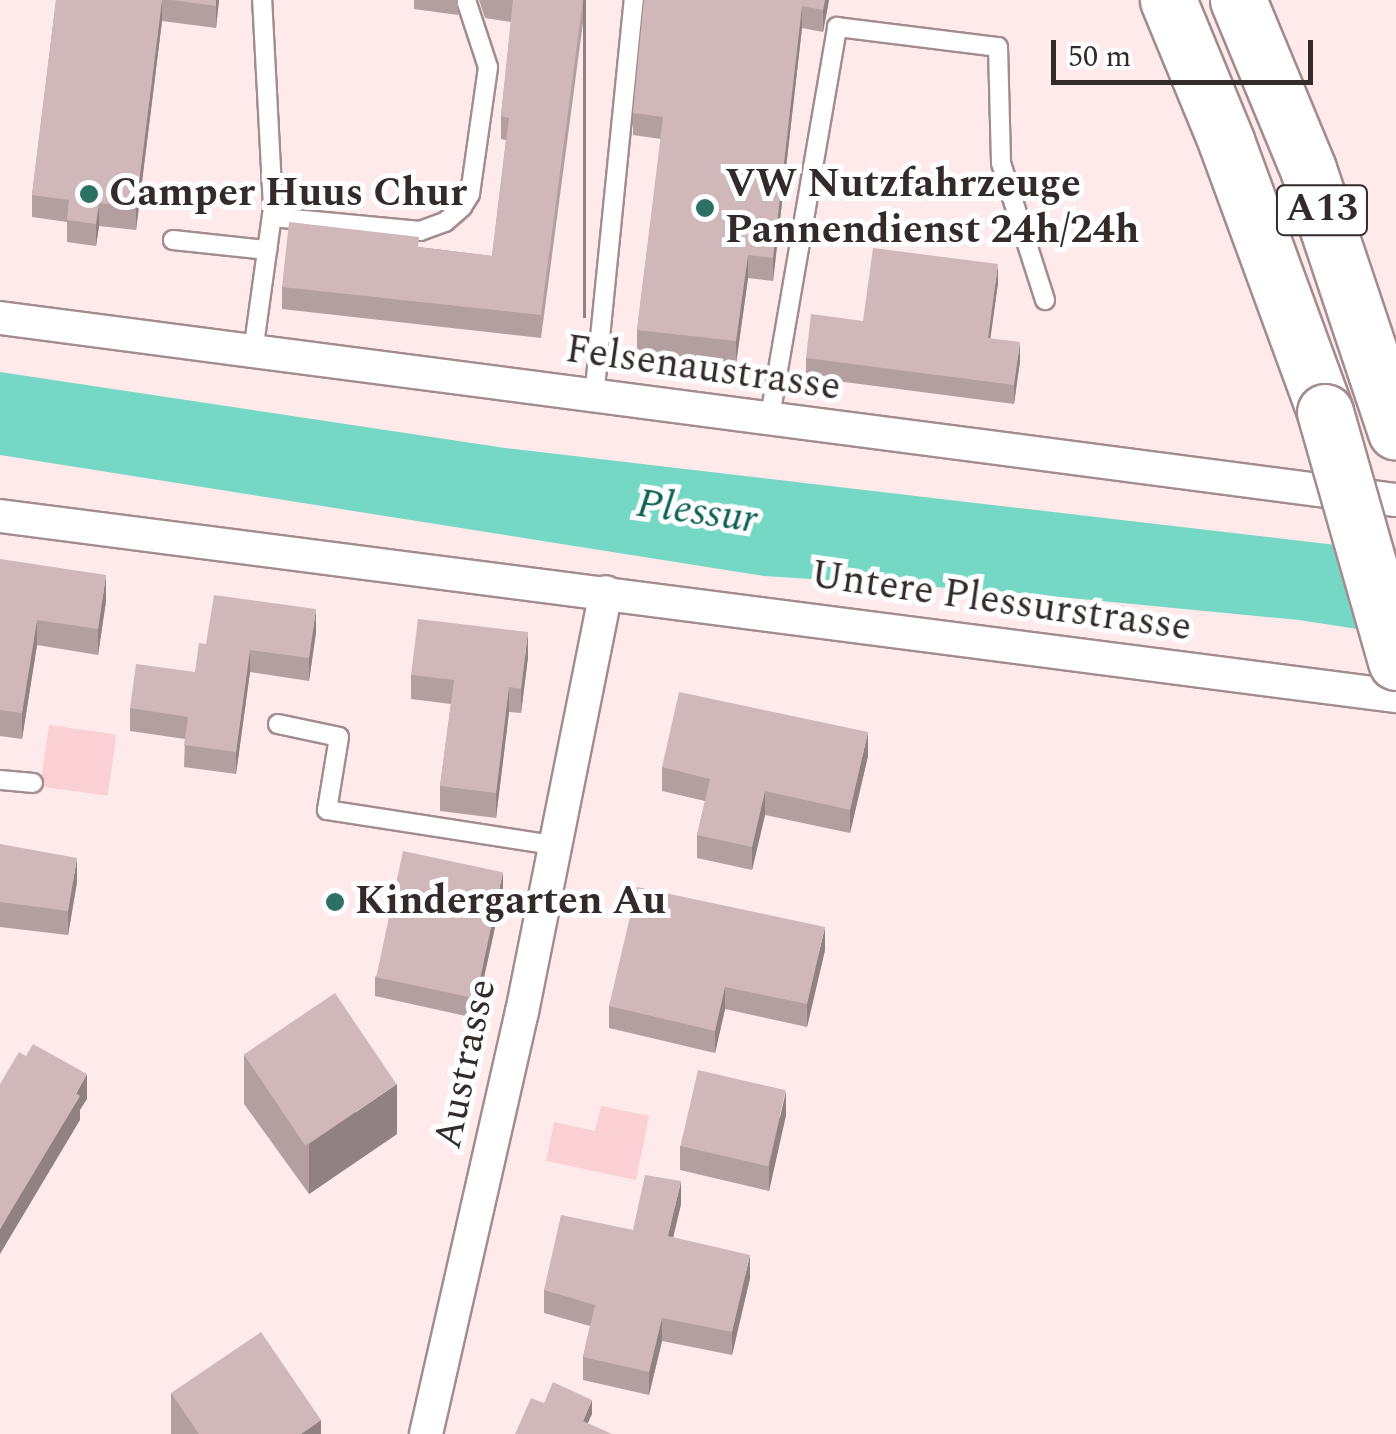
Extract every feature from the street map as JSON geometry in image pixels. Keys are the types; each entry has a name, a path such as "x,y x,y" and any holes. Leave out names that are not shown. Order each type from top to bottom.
{"highway":[{"name":"A13","path":"1168,0 1226,141 1324,412 1396,662"},
{"name":"A13","path":"1238,0 1308,169 1395,428"}],"street":[{"name":"Felsenaustrasse","path":"0,318 770,422 1396,500"},
{"name":"Untere Plessurstrasse","path":"0,516 1396,696"},
{"name":"Austrasse","path":"426,1434 522,1012 606,592"}],"lane":[{"path":"253,352 272,217 262,0"},
{"path":"272,217 420,232 445,222 462,207 470,194 488,67 466,0"},
{"path":"594,398 634,0"},
{"path":"770,422 837,27 998,47 1001,163 1044,300"},
{"path":"173,240 267,250"},
{"path":"278,724 338,737 327,810 554,845"},
{"path":"0,780 33,783"}],"shaded area":[{"path":"49,725 116,734 108,796 40,786"},
{"path":"601,1106 649,1116 636,1180 546,1161 554,1122 595,1131"}],"water":[{"name":"Plessur","path":"0,372 505,448 1396,552 1396,635 1299,620 997,591 764,576 0,455"}],"building":[{"path":"56,0 162,0 136,207 99,203 96,224 67,220 69,200 32,195"},
{"path":"172,0 216,0 216,6"},
{"path":"513,0 583,0 541,315 282,287 289,222 419,237 418,247 492,256 509,118 501,116"},
{"name":"VW Nutzfahrzeuge Pannendienst 24h/24h","path":"644,0 825,0 823,10 802,6 773,258 748,255 736,341 637,330 663,117 633,113"},
{"path":"873,248 998,264 988,338 1020,342 1014,385 806,358 811,314 863,321"},
{"path":"0,559 106,575 98,629 37,620 22,713 0,710"},
{"path":"214,595 316,609 309,658 250,650 236,752 184,745 188,717 130,708 136,664 195,672 199,643 206,644"},
{"path":"418,619 528,632 521,689 509,687 496,793 440,786 454,680 411,675"},
{"path":"679,692 868,732 850,810 765,791 752,847 697,835 710,779 662,767"},
{"path":"0,844 77,858 68,911 0,902"},
{"path":"403,851 503,872 476,998 376,977"},
{"path":"637,887 825,927 807,1004 725,987 715,1031 609,1006"},
{"path":"335,993 397,1084 305,1146 244,1055"},
{"path":"33,1044 87,1074 76,1093 80,1096 0,1229 0,1084 19,1052 26,1056"},
{"path":"698,1070 786,1090 768,1166 680,1146"},
{"path":"645,1175 681,1181 668,1236 750,1255 732,1332 662,1318 649,1372 583,1357 595,1305 544,1290 561,1215 633,1230"},
{"path":"261,1332 321,1420 301,1434 199,1434 171,1393"},
{"path":"553,1382 592,1400 583,1421 612,1434 515,1434 531,1398 544,1403"}],"place":[{"name":"Camper Huus Chur","path":"89,194"},
{"name":"VW Nutzfahrzeuge Pannendienst 24h/24h","path":"705,208"},
{"name":"Kindergarten Au","path":"335,902"}]}
